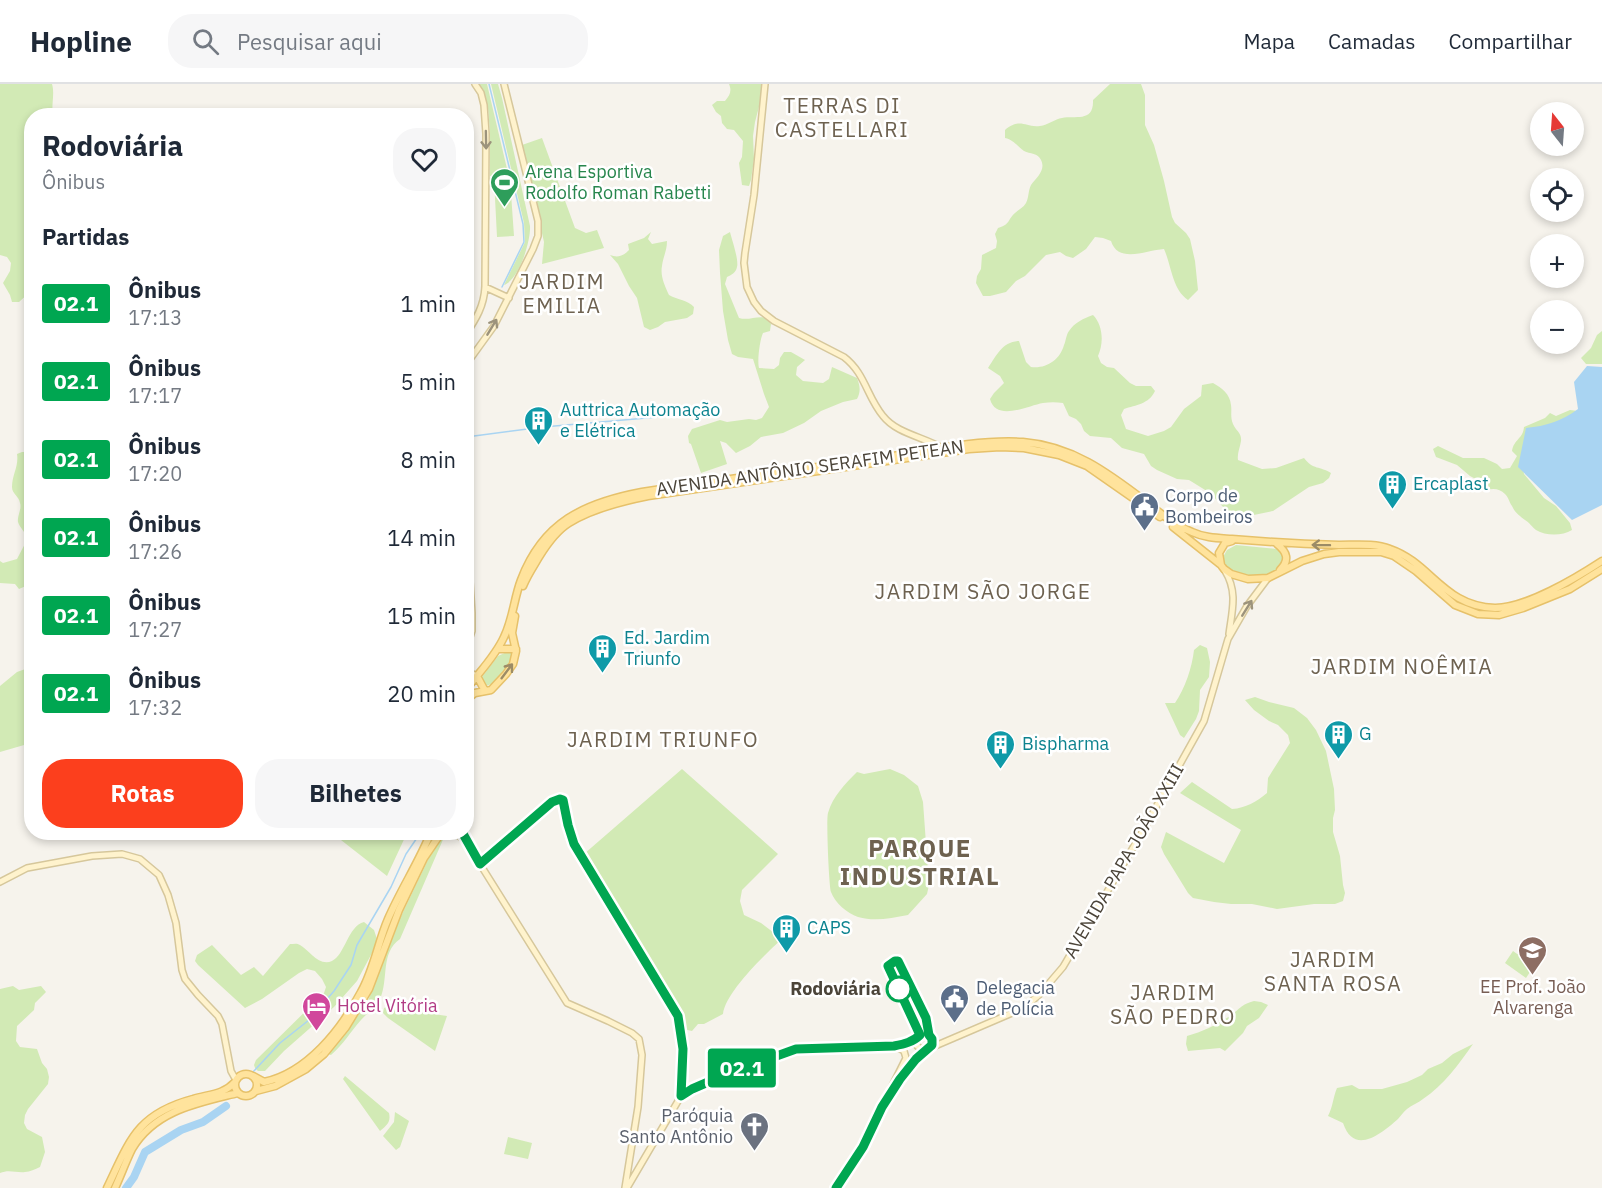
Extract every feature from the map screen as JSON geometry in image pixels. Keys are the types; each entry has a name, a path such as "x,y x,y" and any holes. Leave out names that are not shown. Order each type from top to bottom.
{"main road":[{"path":"474,322 479,315 484,298 487,203 484,105 481,93 475,84"},
{"path":"474,354 494,326 538,236 537,221 504,84"},
{"path":"765,84 754,195 744,263 747,287 754,302 774,321 850,362 861,376 883,416 899,429 947,450"},
{"path":"485,287 508,298"},
{"path":"928,441 931,450"},
{"name":"AVENIDA ANTÔNIO SERAFIM PETEAN","path":"516,649 512,633 526,579 556,534 568,523 582,516 598,509 648,496 977,444 1023,442 1073,455 1109,473 1178,526 1194,534 1235,539"},
{"name":"AVENIDA ANTÔNIO SERAFIM PETEAN","path":"474,680 498,649 506,633 522,578 542,542 551,531 577,512 602,502 642,492 931,450 1024,448 1059,455 1087,466 1188,537 1222,567"},
{"path":"1602,561 1572,580 1538,596 1498,608 1464,602 1452,595 1408,558 1388,548 1235,539 1225,543 1219,553 1222,567 1231,574 1248,579 1268,578 1302,561 1324,554 1381,552 1395,556 1416,571 1455,605 1478,614 1499,615 1570,589 1602,569"},
{"path":"1276,543 1285,550 1287,555 1283,567 1276,574"},
{"name":"AVENIDA PAPA JOÃO XXIII","path":"882,1107 900,1079 927,1049 1028,1004 1064,967 1142,834 1204,721 1228,639 1233,594 1231,582 1222,567"},
{"name":"AVENIDA PAPA JOÃO XXIII","path":"1228,639 1268,578"},
{"path":"474,694 491,690 513,664 516,649 498,649"},
{"path":"474,675 485,691"},
{"path":"107,1188 133,1135 153,1116 181,1102 224,1091 243,1074 264,1082 278,1079 296,1070 311,1058 341,1025 362,991 388,919 427,840"},
{"path":"115,1188 142,1135 165,1116 188,1106 238,1094 247,1096 275,1086 306,1069 324,1054 346,1027 369,989 399,910 424,858 437,840"},
{"path":"464,840 567,1003 608,1021 639,1039 642,1068 626,1188"},
{"path":"0,882 27,868 51,862 122,854 140,859 159,875 168,895 176,923 185,979 218,1016 222,1024 238,1094"},
{"name":"AVENIDA PAPA JOÃO XXIII","path":"626,1188 681,1096 692,1089 729,1073 800,1048 894,1046 908,1042 922,1034 927,1034 937,1040 961,1035"},
{"path":"917,1038 917,1046 927,1049 932,1042 930,1037"},
{"name":"AVENIDA PAPA JOÃO XXIII","path":"836,1188 863,1147 895,1078 905,1062 906,1054 894,1046"},
{"path":"253,1076 257,1085 256,1091"},
{"path":"628,1168 636,1172"}],"green space":[{"path":"0,84 52,84 52,108 24,108 24,297 19,302 12,302 3,283 10,271 11,263 7,257 0,255"},
{"path":"479,84 487,84 508,173 490,176 488,108"},
{"path":"491,84 498,84 502,98 530,226 523,259 515,276 504,285 525,242 524,223"},
{"path":"729,84 765,84 755,122 754,159 749,186 742,185 739,163 742,157 743,141 734,130 727,129 722,123 721,116 712,105 717,101 725,101 730,93"},
{"path":"1110,84 1141,84 1145,95 1145,125 1154,145 1172,217 1190,239 1198,290 1188,300 1183,295 1175,284 1164,249 1126,254 1115,248 1111,241 1095,237 1086,249 1073,258 1060,252 1046,255 1006,292 983,296 976,283 981,269 982,255 996,248 995,234 998,228 1007,223 1025,205 1031,185 1042,167 1038,156 1024,151 1005,138 1005,130 1015,124 1040,126 1067,117 1087,115 1093,100"},
{"path":"542,138 575,228 586,233 597,230 604,248 542,264 544,242 522,145"},
{"name":"Arena Esportiva Rodolfo Roman Rabetti","path":"494,179 510,179 514,236 497,237"},
{"path":"651,232 648,239 652,244 667,241 662,273 669,295 694,307 693,314 687,318 665,322 650,330 644,327 637,298 618,264 610,255 622,255 629,250 628,244 644,238"},
{"path":"730,232 737,264 736,271 727,277 725,284 739,318 763,317 767,318 771,324 770,331 763,333 762,336 759,368 774,369 779,365 784,352 791,352 805,360 797,367 796,375 803,381 823,383 829,379 832,367 857,378 860,391 857,399 821,411 804,423 783,433 761,437 736,453 726,443 720,441 727,464 701,473 689,443 688,436 692,429 720,420 727,422 756,420 762,418 769,407 753,359 732,354 728,340 723,311 719,250 723,236"},
{"path":"1093,315 1102,334 1098,356 1101,363 1114,368 1130,383 1136,386 1151,386 1155,391 1146,401 1124,409 1121,415 1126,429 1148,436 1164,431 1171,427 1184,409 1201,396 1202,385 1213,383 1225,392 1230,401 1232,421 1241,438 1238,460 1262,469 1276,468 1304,458 1314,466 1331,473 1329,478 1323,483 1309,487 1273,511 1244,517 1230,513 1210,493 1189,480 1177,479 1157,470 1151,466 1144,454 1122,448 1111,438 1090,436 1076,419 1069,416 1063,403 1043,403 1013,411 999,410 993,406 990,399 1004,383 1000,376 988,368 1004,347 1019,341 1026,362 1031,367 1042,367 1059,355 1071,328"},
{"path":"1602,331 1602,364 1586,364 1581,358"},
{"path":"1570,410 1578,411 1523,467 1524,474 1544,498 1556,506 1570,523 1572,530 1564,533 1549,534 1536,530 1516,512 1503,492 1497,489 1487,490 1483,483 1457,465 1436,457 1433,449 1438,446 1463,458 1484,458 1502,469 1510,468 1517,456 1512,451 1513,447 1524,427 1545,418 1550,413 1556,416"},
{"path":"24,452 24,532 18,522 20,505 12,487 17,454"},
{"path":"1236,545 1277,549 1283,555 1285,562 1280,568 1266,575 1248,577 1239,575 1226,566 1223,557 1227,550"},
{"path":"24,546 24,587 19,589 15,584 0,583 0,561 3,563 17,559"},
{"path":"1200,645 1207,648 1210,662 1209,677 1200,690 1199,711 1196,719 1184,738 1180,735 1165,703 1175,703 1179,697 1188,678 1194,650"},
{"path":"509,651 513,654 506,669 500,678 486,686 482,677 498,656"},
{"path":"24,670 24,745 0,752 0,686 17,672"},
{"path":"1255,697 1294,708 1307,718 1316,730 1326,751 1334,789 1333,832 1340,856 1345,893 1343,901 1335,904 1314,904 1277,909 1193,898 1164,854 1161,847 1166,832 1224,863 1241,830 1180,793 1192,782 1232,809 1251,804 1267,793 1268,778 1290,743 1288,735 1278,725 1254,710 1245,700"},
{"path":"682,769 778,854 742,890 740,901 744,915 761,923 782,939 738,985 725,1005 723,1014 704,1024 698,1024 692,1031 683,1029 680,1011 584,854"},
{"path":"890,769 904,775 918,786 923,802 929,885 927,894 908,915 883,919 858,917 838,904 831,892 828,813 836,796 857,772 864,774"},
{"path":"341,840 404,840 387,876"},
{"path":"443,840 400,939 390,951 379,1002 335,1051 331,1055 328,1054 368,1001 392,935 436,843"},
{"path":"364,922 374,930 377,939 357,981 334,1007 265,1071 258,1071 254,1065 256,1060 324,993 326,987 322,979 315,971 307,969 245,1008 198,965 195,961 197,955 212,945 241,975 254,967 263,976 290,944 299,944 323,962 332,961 340,953 354,929"},
{"path":"1513,951 1534,966 1526,978 1505,963"},
{"path":"13,986 19,990 41,986 46,992 35,1003 34,1010 17,1026 16,1041 20,1047 37,1049 47,1069 48,1084 28,1109 24,1123 27,1129 42,1137 45,1152 40,1167 27,1172 0,1173 0,989"},
{"path":"1254,1001 1268,1005 1259,1018 1247,1026 1225,1051 1220,1048 1188,1051 1187,1036 1214,1025"},
{"path":"386,1007 447,1016 435,1051 388,1018 383,1013"},
{"path":"1473,1044 1438,1087 1407,1109 1376,1136 1361,1140 1354,1138 1348,1133 1343,1123 1328,1116 1337,1088 1352,1085 1359,1089 1382,1089 1407,1082"},
{"path":"345,1076 389,1113 388,1123 380,1131 343,1079"},
{"path":"395,1112 409,1121 400,1147 396,1150 383,1136 394,1122"},
{"path":"508,1137 532,1143 528,1159 504,1154"}],"water":[{"path":"1587,366 1602,367 1602,505 1572,520 1518,467 1526,428 1553,422 1578,409 1574,382"}],"waterway":[{"path":"489,84 523,224 524,242 502,287"},
{"path":"474,436 543,427 658,417"},
{"path":"253,1072 280,1043 309,1020 334,991 351,965 357,945 416,840"},
{"path":"126,1188 134,1177 145,1152 181,1130 203,1122 226,1106"}],"bus line":[{"name":"02.1","path":"466,840 480,864 552,802 563,800 574,844 678,1016 683,1049 681,1096 729,1073 800,1048 894,1046 917,1038 920,1035 888,966 898,961 926,1018 932,1045 916,1059 900,1079 882,1107 863,1147 836,1188"}],"place":[{"name":"Arena Esportiva Rodolfo Roman Rabetti","path":"504,208"},
{"name":"Auttrica Automação e Elétrica","path":"539,446"},
{"name":"Ercaplast","path":"1392,510"},
{"name":"Corpo de Bombeiros","path":"1144,532"},
{"name":"Ed. Jardim Triunfo","path":"603,674"},
{"name":"G","path":"1338,760"},
{"name":"Bispharma","path":"1001,770"},
{"name":"CAPS","path":"786,954"},
{"name":"EE Prof. João Alvarenga","path":"1533,976"},
{"name":"Rodoviária","path":"899,989"},
{"name":"Delegacia de Polícia","path":"955,1024"},
{"name":"Hotel Vitória","path":"316,1032"},
{"name":"Paróquia Santo Antônio","path":"754,1152"}],"district":[{"name":"TERRAS DI CASTELLARI","path":"842,118"},
{"name":"JARDIM EMILIA","path":"562,294"},
{"name":"JARDIM SÃO JORGE","path":"983,592"},
{"name":"JARDIM NOÊMIA","path":"1402,667"},
{"name":"JARDIM TRIUNFO","path":"663,740"},
{"name":"PARQUE INDUSTRIAL","path":"920,863"},
{"name":"JARDIM SANTA ROSA","path":"1333,972"},
{"name":"JARDIM SÃO PEDRO","path":"1173,1005"}]}
